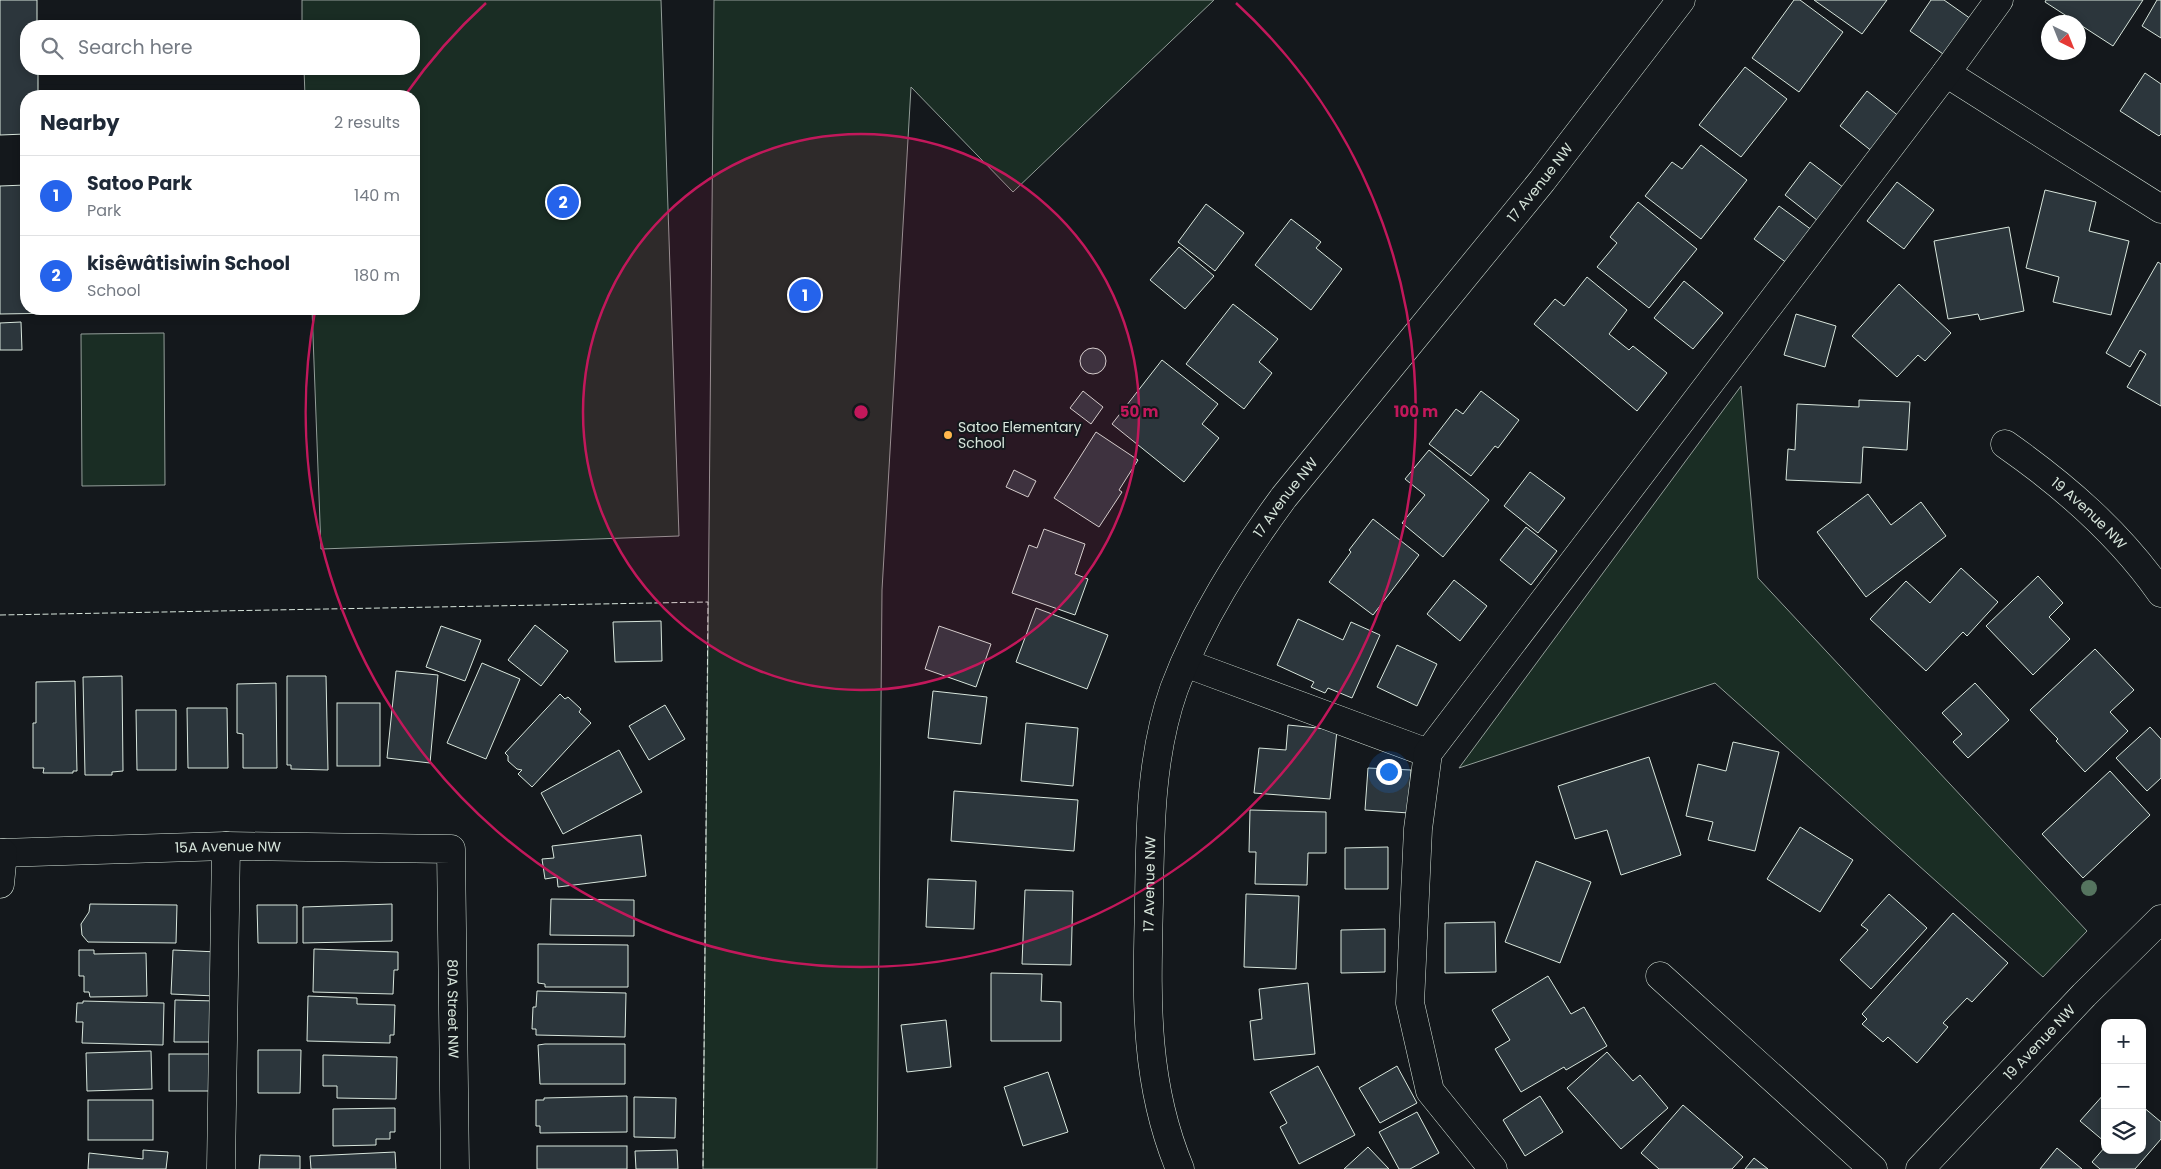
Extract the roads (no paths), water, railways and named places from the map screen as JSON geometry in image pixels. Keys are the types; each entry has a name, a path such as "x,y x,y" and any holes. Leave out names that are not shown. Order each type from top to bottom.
{"street":[{"name":"17 Avenue NW","path":"1180,1169 1170,1145 1158,1100 1149,1043 1148,997 1150,840 1154,785 1163,733 1174,691 1185,663 1214,601 1247,548 1284,497 1542,181 1681,0"},
{"path":"1493,1169 1430,1091 1410,1004 1418,829 1428,753 1946,73 1999,0"},
{"path":"1946,73 2161,209"},
{"name":"19 Avenue NW","path":"2006,444 2046,473 2105,525 2158,579"},
{"path":"1185,663 1428,753"},
{"path":"221,1169 226,846"},
{"name":"15A Avenue NW","path":"0,884 1,853 226,846 451,849"},
{"name":"80A Street NW","path":"451,849 455,1169"},
{"name":"19 Avenue NW","path":"1920,1169 2084,995 2161,919"},
{"path":"1660,976 1873,1169"}],"place":[{"name":"kisêwâtisiwin School","path":"563,202"},
{"name":"Satoo Park","path":"805,295"},
{"name":"Satoo Elementary School","path":"948,435"}]}
